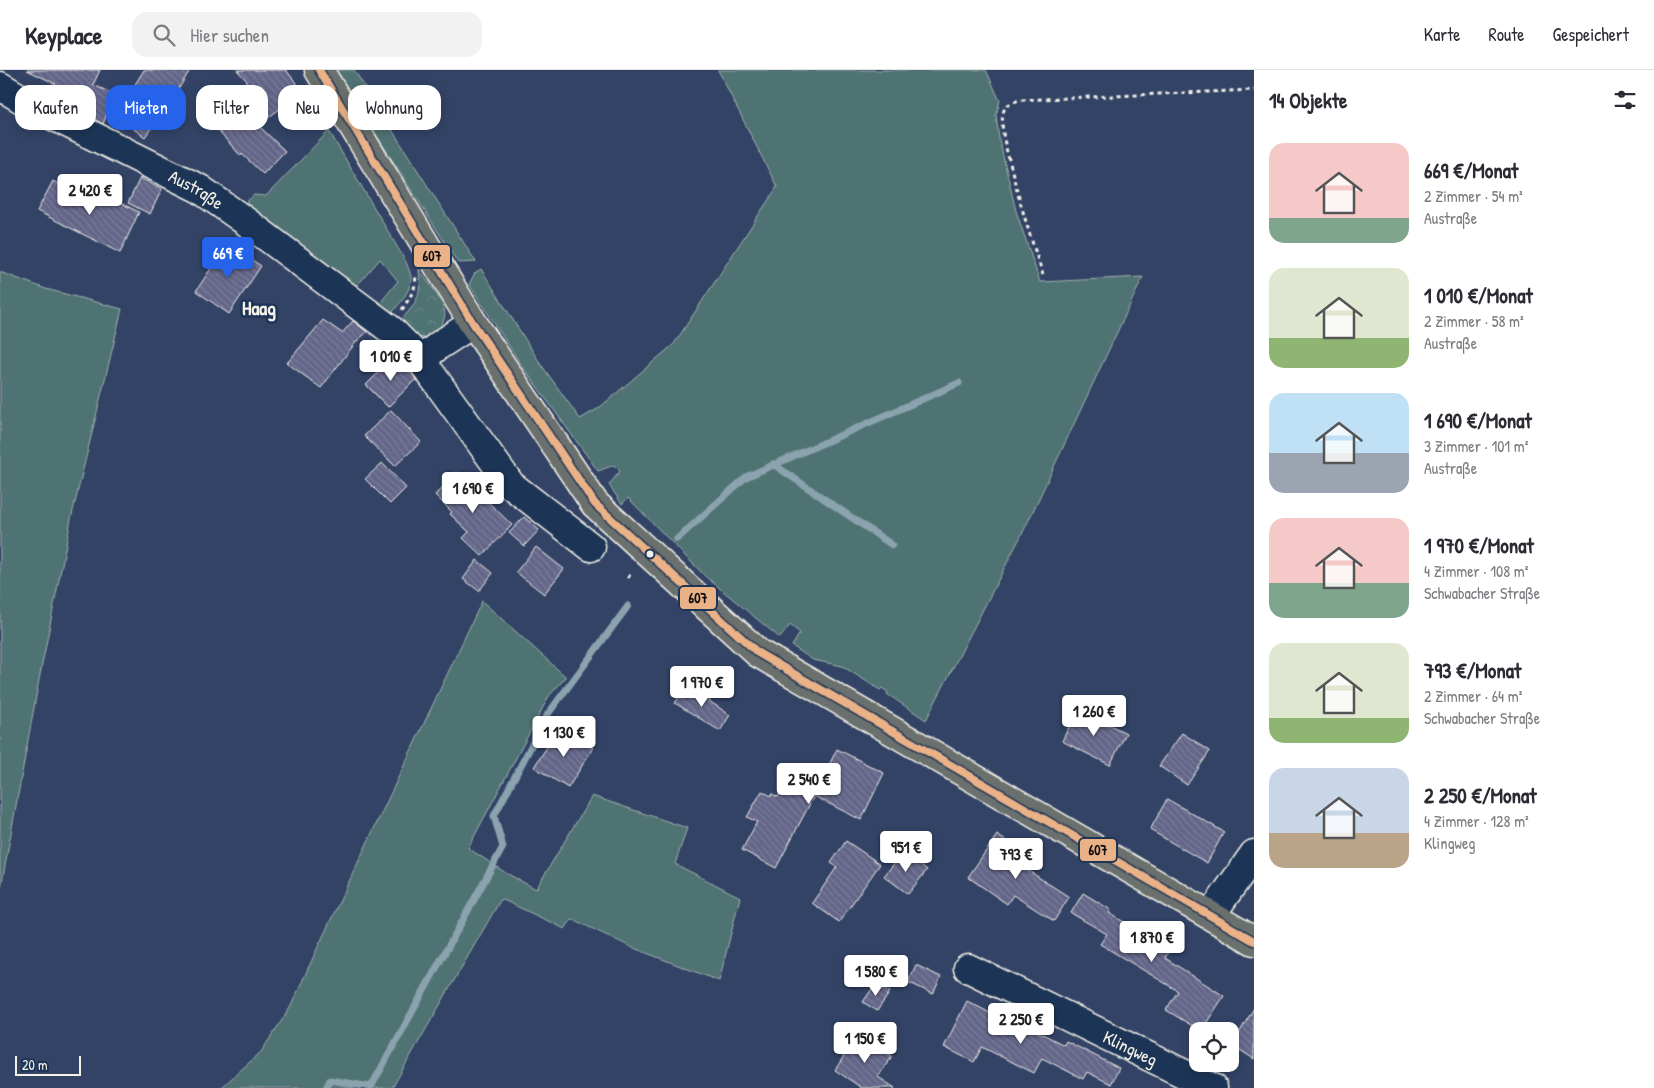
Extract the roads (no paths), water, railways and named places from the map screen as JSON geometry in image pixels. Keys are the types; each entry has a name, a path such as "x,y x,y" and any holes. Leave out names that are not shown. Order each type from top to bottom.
{"main road":[{"path":"319,70 473,323 595,504 758,652 1254,941"}],"street":[{"name":"Austraße","path":"0,86 35,107 200,189 391,330 421,360 511,485 591,547"},
{"path":"421,360 438,346 473,323"},
{"path":"1210,915 1254,854"},
{"name":"Klingweg","path":"968,968 1214,1088"}],"waterway":[{"path":"677,539 746,477 959,383"},
{"path":"773,464 892,545"},
{"path":"326,1088 330,1080 371,1087 503,847 494,816 548,714 628,606"}],"district":[{"name":"Haag","path":"259,307"}]}
